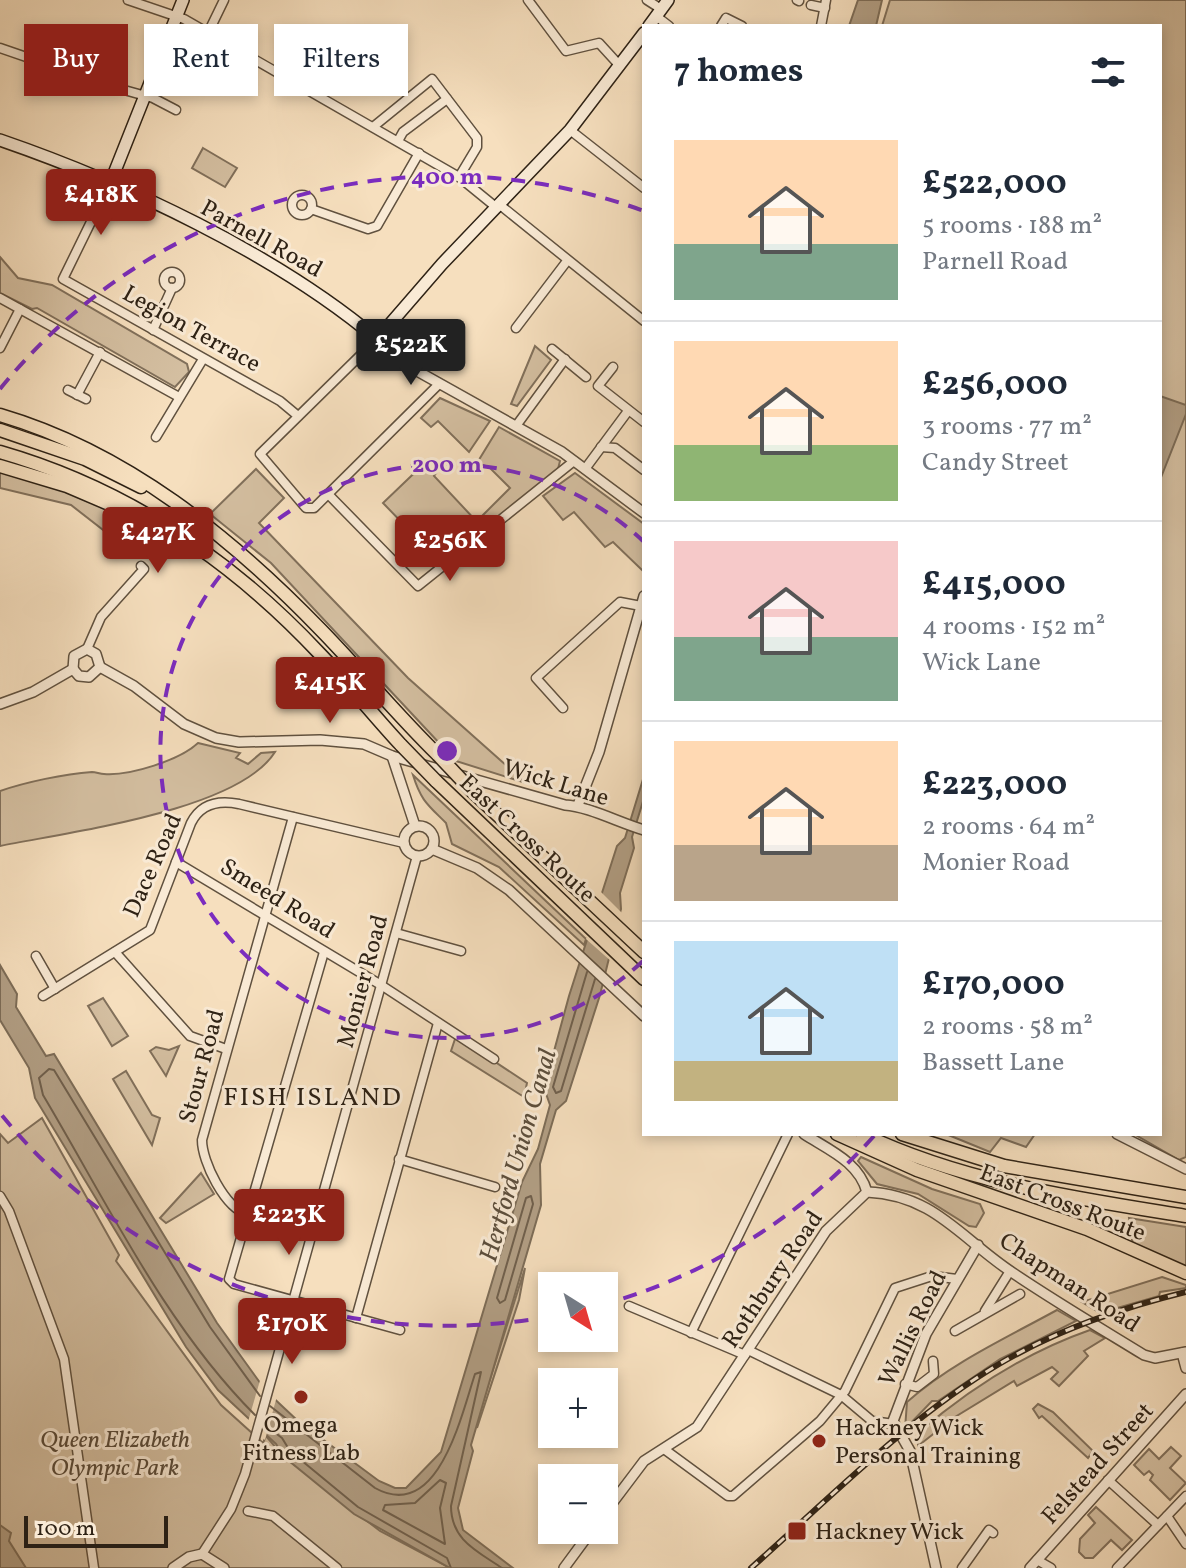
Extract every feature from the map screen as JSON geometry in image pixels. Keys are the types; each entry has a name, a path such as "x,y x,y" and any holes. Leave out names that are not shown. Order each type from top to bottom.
{"highway":[{"path":"0,415 82,445 161,492 197,522"},
{"path":"0,430 85,459 158,497 197,522"},
{"path":"0,452 80,480 175,531"},
{"path":"0,466 67,486 175,531"},
{"name":"East Cross Route","path":"197,522 254,566 311,619 473,792 642,950"},
{"name":"East Cross Route","path":"175,531 211,553 267,601 436,781 642,977"},
{"name":"East Cross Route","path":"841,1136 917,1170 1087,1229 1186,1273"},
{"path":"867,1136 934,1164 984,1179 1186,1216"},
{"name":"East Cross Route","path":"908,1136 960,1155 1069,1178 1186,1197"},
{"path":"1069,1178 1186,1190"}],"main road":[{"path":"111,181 183,0"},
{"path":"377,339 442,264 570,130 642,36"},
{"name":"Parnell Road","path":"0,140 111,181 316,292 377,339"}],"street":[{"path":"128,0 192,24"},
{"path":"212,24 224,0"},
{"path":"528,0 566,51 599,43 620,66"},
{"path":"647,0 659,13"},
{"path":"811,5 825,4 821,24"},
{"path":"722,24 726,18 738,24"},
{"path":"0,48 24,56"},
{"path":"258,61 459,177 642,319"},
{"path":"373,127 378,119 432,79 477,138 477,147 459,177"},
{"path":"128,92 176,110"},
{"path":"398,141 403,132 447,99"},
{"path":"570,130 642,186"},
{"path":"311,209 368,229 377,226 419,153"},
{"name":"Legion Terrace","path":"111,181 63,279 280,401 298,416"},
{"path":"516,328 567,261"},
{"path":"153,330 172,288"},
{"path":"0,298 179,397"},
{"path":"0,348 20,309"},
{"path":"377,339 260,454 306,508 311,509 328,494 439,384"},
{"name":"Parnell Road","path":"377,339 439,384 574,461 642,512"},
{"path":"552,349 586,377"},
{"path":"77,395 100,352"},
{"path":"156,437 203,359"},
{"path":"516,426 565,359"},
{"path":"613,367 598,386 642,421"},
{"path":"585,469 628,411"},
{"path":"601,447 615,448 642,468"},
{"path":"328,494 418,586 574,461"},
{"path":"100,667 89,677 79,676 73,669 74,656 87,649 101,617 144,569 141,566"},
{"path":"563,708 536,678 620,602 642,601"},
{"path":"578,805 599,752 642,604"},
{"name":"Wick Lane","path":"87,649 96,654 100,667 134,686 184,724 216,738 247,743 353,743 379,748 392,756 565,805 578,805 642,829"},
{"path":"0,704 33,692 73,669"},
{"path":"392,756 415,826"},
{"name":"Dace Road","path":"43,996 150,930 195,816 209,805 229,802 404,843"},
{"name":"Stour Road","path":"247,1214 236,1210 202,1151 226,1049 293,817"},
{"path":"415,826 430,830 434,840 432,849 417,856 409,852 404,843 407,831 415,826"},
{"path":"432,849 492,877 642,1014"},
{"name":"Monier Road","path":"202,1554 235,1502 254,1443 417,856"},
{"name":"Smeed Road","path":"176,862 381,985 494,1059"},
{"path":"396,933 461,951"},
{"path":"115,952 190,1036 226,1049"},
{"path":"324,952 229,1279 234,1284 400,1330"},
{"path":"36,956 55,989"},
{"path":"356,1318 438,1023"},
{"path":"691,1333 787,1136"},
{"path":"807,1136 854,1166 863,1177 867,1192 896,1194 915,1200 978,1245"},
{"path":"1121,1136 1186,1169"},
{"path":"399,1159 495,1187"},
{"name":"Rothbury Road","path":"618,1495 644,1461 694,1431 826,1231 867,1192"},
{"path":"0,1196 9,1211 55,1333 71,1396 94,1568"},
{"name":"Chapman Road","path":"978,1245 1010,1271 1144,1355 1155,1358 1184,1353"},
{"name":"Wallis Road","path":"936,1568 910,1451 894,1424 905,1384 926,1334 978,1245"},
{"path":"980,1317 1010,1271"},
{"path":"664,1449 731,1496 820,1421 841,1395 895,1288 932,1276 957,1279"},
{"path":"955,1331 1020,1294"},
{"path":"629,1306 691,1333 746,1352 841,1395 872,1421 894,1424"},
{"path":"1184,1353 1186,1368"},
{"path":"905,1384 917,1387 934,1374 933,1361"},
{"name":"Felstead Street","path":"1034,1564 1186,1394"},
{"path":"1108,1480 1158,1525"},
{"path":"1117,1568 1186,1496"},
{"path":"248,1511 273,1516 337,1568"},
{"path":"1167,1516 1186,1544"},
{"path":"962,1568 989,1530 993,1533"},
{"path":"564,1568 582,1544"},
{"path":"173,1568 189,1557 202,1554 224,1568"},
{"path":"1034,1564 1051,1568"}],"green space":[{"path":"890,0 1186,0 1186,1157 1179,1160 1137,1136 1162,1136 1162,24 883,24"},
{"path":"203,148 237,168 225,187 192,168"},
{"path":"0,257 18,278 52,285 187,364 189,372 175,387 37,308 32,309 0,293"},
{"path":"535,346 551,360 517,406 511,404"},
{"path":"440,398 490,421 469,452 438,421 431,427 421,418"},
{"path":"499,427 560,461 558,469 493,524 483,515 510,488 489,467 477,463"},
{"path":"429,459 439,469 434,476 479,524 476,534 439,561 383,503"},
{"path":"256,469 284,498 259,523 408,678 526,783 456,761 271,563 210,514"},
{"path":"0,472 78,495 149,529 134,554 71,505 0,488"},
{"path":"575,473 642,523 642,570 613,542 605,547 574,512 563,520 543,496"},
{"path":"198,743 240,753 236,758 248,764 261,753 275,752 255,772 226,790 190,804 107,826 0,846 0,791 69,775 140,770 167,761"},
{"path":"413,775 586,939 584,945 499,867 452,844 446,823 422,797"},
{"path":"103,998 128,1036 112,1046 88,1006"},
{"path":"456,1036 527,1083 524,1097 451,1051"},
{"path":"179,1046 166,1076 150,1051 156,1047 169,1050"},
{"path":"126,1071 152,1115 160,1118 152,1145 113,1079"},
{"name":"Queen Elizabeth Olympic Park","path":"42,1118 119,1255 116,1261 221,1405 263,1443 266,1436 283,1456 380,1531 450,1568 0,1568 0,1134 8,1143"},
{"path":"951,1136 1034,1136 1026,1147 1001,1138 990,1152"},
{"path":"861,1157 932,1189 980,1204 984,1213 976,1227 969,1226 918,1194 877,1184 858,1161"},
{"path":"201,1173 214,1194 166,1223 160,1218"},
{"path":"1129,1218 1186,1227 1186,1269 1133,1246"},
{"path":"525,1268 519,1300 477,1428 479,1414"},
{"path":"1162,1277 1186,1285 1186,1288 1160,1292 1159,1296 1100,1313 1082,1302"},
{"path":"1057,1310 1076,1321 1000,1359 938,1401 932,1401 905,1429 907,1402 924,1388 979,1352"},
{"path":"1090,1330 1105,1338 1084,1351 1088,1356 1059,1386 1051,1379 1058,1372 1052,1367 1017,1386 1014,1381 955,1417 918,1446 918,1433 978,1387 1044,1349"},
{"path":"1038,1404 1053,1412 1093,1451 1088,1458 1042,1416 1039,1418 1033,1409"},
{"path":"1171,1447 1181,1456 1170,1468 1186,1483 1170,1500 1150,1480 1153,1475 1149,1471 1144,1475 1134,1465 1149,1449 1159,1459"},
{"path":"1096,1507 1132,1540 1122,1550 1111,1540 1093,1558 1085,1558 1079,1552 1080,1539 1095,1523 1088,1515"}],"water":[{"path":"858,0 882,0 876,24 850,24"},
{"path":"1162,397 1186,405 1186,414 1162,475"},
{"path":"642,783 642,804 632,837 634,848 620,893 621,909 600,995 566,1101 556,1110 540,1164 541,1205 471,1445 473,1451 458,1508 463,1530 513,1568 450,1568 354,1514 283,1456 276,1444 218,1390 186,1347 35,1098 29,1068 0,1020 0,965 17,994 16,1007 46,1056 54,1054 217,1323 266,1391 298,1421 379,1481 395,1488 406,1488 441,1452 522,1182 538,1149 550,1105 544,1088 569,996 617,846 625,838"},
{"path":"0,1525 11,1533 9,1541 26,1568 0,1568"}],"pier":[{"path":"600,891 624,915 612,962 586,939"},
{"path":"261,1377 277,1396 265,1440 247,1425"}],"railway":[{"path":"751,1568 901,1434 965,1385 999,1364 1090,1321 1186,1292"}],"place":[{"name":"Omega Fitness Lab","path":"301,1397"},
{"name":"Hackney Wick Personal Training","path":"819,1441"},
{"name":"Hackney Wick","path":"797,1531"}],"district":[{"name":"FISH ISLAND","path":"313,1096"}],"water label":[{"name":"Hertford Union Canal","path":"517,1155"}]}
